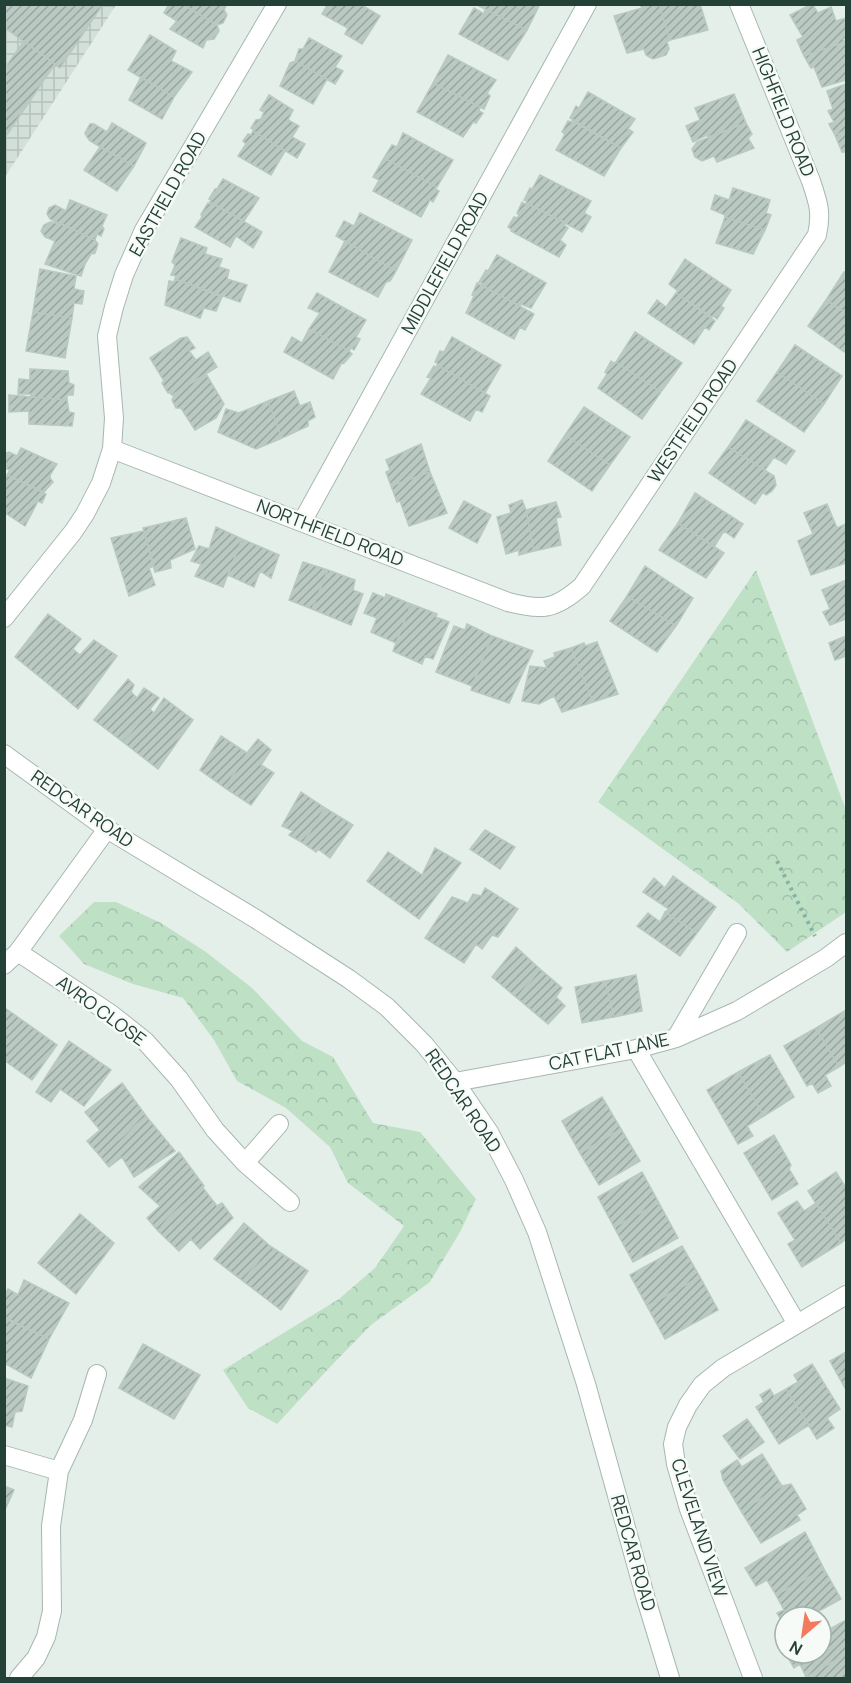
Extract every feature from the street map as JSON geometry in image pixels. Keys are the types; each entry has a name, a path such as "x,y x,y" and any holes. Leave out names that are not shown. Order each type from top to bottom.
{"street":[{"name":"EASTFIELD ROAD","path":"4,618 73,532 101,483 112,449 114,418 107,336 124,275 144,230 277,4"},
{"name":"MIDDLEFIELD ROAD","path":"302,522 587,4"},
{"name":"HIGHFIELD ROAD","path":"739,4 811,181 818,203 820,220"},
{"name":"WESTFIELD ROAD","path":"549,607 568,599 582,586 807,252 817,235 820,220"},
{"name":"NORTHFIELD ROAD","path":"112,449 508,602 529,608 549,607"},
{"name":"REDCAR ROAD","path":"4,754 107,829 256,919 387,1007 424,1044 455,1082 489,1132 537,1232 586,1384 670,1678"},
{"path":"4,966 18,952 107,829"},
{"path":"676,1038 737,933"},
{"name":"CAT FLAT LANE","path":"455,1082 636,1049 676,1038 737,1011 826,958 846,943"},
{"name":"AVRO CLOSE","path":"18,952 111,1014 145,1041 179,1079 215,1130 244,1163 291,1202"},
{"path":"636,1049 797,1324"},
{"path":"244,1163 279,1124"},
{"name":"CLEVELAND VIEW","path":"753,1678 689,1509 676,1464 673,1444 677,1427 688,1405 702,1385 723,1368 846,1295"},
{"path":"19,1678 36,1658 46,1637 52,1611 51,1526 59,1471 83,1420 97,1374"},
{"path":"4,1455 59,1471"}],"path":[{"path":"777,861 826,958"}],"shaded area":[{"path":"5,5 116,5 5,177"}],"green space":[{"path":"756,570 846,810 846,912 787,952 739,904 598,802"},
{"path":"94,902 116,902 161,923 206,952 252,988 302,1041 333,1057 373,1123 420,1132 476,1199 460,1232 430,1282 371,1325 277,1424 248,1408 223,1370 339,1299 375,1268 404,1226 348,1183 330,1147 286,1108 237,1081 214,1040 183,998 133,984 84,964 59,936"}],"building":[{"path":"8,4 103,4 60,68 4,27 4,10"},
{"path":"169,4 182,4 217,25 219,31 214,39 206,40 203,48 170,29 177,21 164,13"},
{"path":"182,4 227,4 224,10 227,15 223,23 217,25"},
{"path":"328,4 360,4 380,16 362,44 345,34 348,28 322,14"},
{"path":"475,4 540,4 527,30"},
{"path":"659,4 670,40 667,42 669,49 666,55 653,59 646,55 644,49 627,53 614,16 642,8 640,5"},
{"path":"659,4 700,4 708,30 670,40"},
{"path":"812,4 818,13 831,7 836,21 846,18 846,38 843,39 845,42 804,56 797,40 803,37 790,15"},
{"path":"474,8 484,14 485,9 527,30 508,60 459,34"},
{"path":"150,35 176,51 171,61 192,72 174,97 128,70"},
{"path":"309,38 342,56 335,67 343,71 335,84 295,61 299,49 303,49"},
{"path":"24,41 55,64 4,139 4,69"},
{"path":"845,42 846,80 822,87 814,67 811,68 804,56"},
{"path":"448,55 496,80 487,93 490,96 484,109 433,83"},
{"path":"295,61 327,79 313,104 280,86 290,63"},
{"path":"141,77 174,97 162,119 129,100"},
{"path":"433,83 480,107 479,111 483,113 476,123 473,122 463,137 417,112"},
{"path":"846,84 846,131 835,135 829,124 834,122 828,111 833,109 827,91"},
{"path":"588,92 635,119 628,129 633,132 621,148 570,118 576,106 579,108"},
{"path":"734,94 746,123 708,137 707,135 693,142 686,126 700,120 695,108"},
{"path":"269,95 293,110 288,120 299,126 292,137 305,144 297,158 251,128 256,120 261,119 264,112 260,110"},
{"path":"568,121 572,121 621,148 604,176 556,150 565,134 562,132"},
{"path":"112,123 146,143 134,166 90,141 85,133 90,124 107,132"},
{"path":"746,123 752,134 748,138 754,148 717,162 714,156 702,161 695,157 692,149 697,142"},
{"path":"253,131 285,151 271,175 238,156 246,144 243,141"},
{"path":"846,131 846,152 842,152 835,135"},
{"path":"403,133 453,160 437,187 384,158 392,145 397,147"},
{"path":"100,147 134,166 117,191 84,170"},
{"path":"384,158 437,187 435,189 439,191 433,202 430,200 421,217 373,191 379,180 373,177"},
{"path":"540,175 591,201 584,213 591,217 582,232 526,203 527,201 524,200 530,188 532,189"},
{"path":"223,179 259,198 244,221 210,202 209,199"},
{"path":"733,188 770,200 766,213 771,215 765,230 725,217 711,209 715,195 729,200"},
{"path":"70,200 107,215 101,236 97,234 95,240 50,219 47,214 49,208 55,205 66,211"},
{"path":"210,202 262,232 253,248 236,236 230,247 195,227"},
{"path":"522,202 566,223 564,225 568,228 560,240 566,245 559,257 511,231 508,227 514,217 517,218 519,215 517,213"},
{"path":"360,213 412,240 396,271 336,236 344,221 354,226"},
{"path":"725,217 765,230 753,254 716,243"},
{"path":"50,222 62,224 95,240 98,244 95,253 91,254 85,264 81,276 45,264 55,241 45,237 41,231 44,225"},
{"path":"181,238 207,248 205,254 222,259 219,267 229,270 227,279 247,285 240,302 175,279 176,276 171,275 175,265 172,262"},
{"path":"345,241 396,271 390,281 386,282 378,297 329,272"},
{"path":"497,255 546,283 531,308 521,304 520,306 479,282"},
{"path":"685,259 731,290 721,306 724,308 717,319 676,293 678,291 669,284"},
{"path":"40,269 76,276 74,289 84,291 82,304 74,303 72,318 33,312"},
{"path":"844,272 846,273 846,313 826,300"},
{"path":"175,279 222,297 216,311 204,308 200,318 165,305 169,281 174,282"},
{"path":"477,283 534,314 525,330 520,327 514,339 466,313"},
{"path":"317,293 366,320 356,337 360,339 354,350 351,348 349,351 309,329 320,313 308,308"},
{"path":"676,293 715,321 709,330 705,327 694,344 648,313 657,300 666,307"},
{"path":"826,300 846,313 844,352 808,326"},
{"path":"33,312 72,318 65,358 26,351"},
{"path":"309,329 352,354 341,364 333,379 284,352 292,337 302,343"},
{"path":"635,332 682,363 661,392 616,362"},
{"path":"187,337 195,348 189,351 196,360 208,352 217,367 172,395 162,383 164,381 150,358 181,338"},
{"path":"452,337 501,365 485,393 435,362 440,351 444,352"},
{"path":"795,345 842,376 824,404 777,372"},
{"path":"611,361 661,392 642,419 598,388 607,374 605,372"},
{"path":"437,365 490,396 482,412 476,409 470,421 421,394 431,378 427,377"},
{"path":"30,369 68,371 69,383 74,385 73,395 67,395 67,400 18,394 19,379 30,380"},
{"path":"777,372 824,404 804,432 757,401"},
{"path":"206,374 224,404 216,418 195,430 181,408 176,408 172,395"},
{"path":"294,391 300,406 310,402 315,417 308,421 308,426 282,438 268,401"},
{"path":"9,395 67,400 69,412 74,413 72,426 29,424 29,411 9,412"},
{"path":"268,401 282,438 256,449 218,432 226,409 239,413"},
{"path":"584,407 630,437 610,465 565,435"},
{"path":"746,420 795,451 786,464 774,457 765,470 728,447"},
{"path":"565,435 610,465 592,491 548,461"},
{"path":"421,444 430,472 391,486 386,472 390,470 386,460"},
{"path":"728,447 774,476 776,485 772,491 766,495 763,492 755,504 709,473"},
{"path":"21,448 57,464 50,475 53,482 44,492 7,475 10,470 4,468 4,454 9,452 17,456"},
{"path":"430,472 447,513 409,526 400,501 397,502 391,486"},
{"path":"7,475 46,494 42,503 38,501 25,526 4,512 4,484"},
{"path":"695,493 743,524 734,538 724,531 714,547 678,523"},
{"path":"522,500 534,551 519,555 519,550 506,554 497,517 511,513 509,505"},
{"path":"464,501 491,515 477,543 449,528"},
{"path":"556,502 561,517 556,518 561,545 534,551 526,510"},
{"path":"827,504 837,528 846,524 846,563 811,575 798,541 813,534 804,513"},
{"path":"186,518 195,549 170,560 171,568 155,572 143,528"},
{"path":"678,523 724,553 706,578 659,550"},
{"path":"216,527 242,539 223,587 195,576 201,564 191,561 199,546 209,549"},
{"path":"144,531 154,566 149,568 155,585 129,596 111,538"},
{"path":"242,539 279,555 271,578 260,571 254,587 228,575"},
{"path":"303,562 328,570 312,609 289,600"},
{"path":"645,566 693,598 676,626 627,596"},
{"path":"328,570 355,580 353,590 363,594 351,625 312,609"},
{"path":"846,580 846,619 830,625 823,612 830,609 822,590"},
{"path":"373,593 385,598 386,594 411,604 396,643 371,632 377,618 364,613"},
{"path":"627,596 676,626 657,652 610,621"},
{"path":"411,604 437,614 436,617 449,622 433,659 425,656 422,664 393,651"},
{"path":"48,614 81,639 46,682 15,657"},
{"path":"467,624 492,636 472,686 436,672 454,626 465,630"},
{"path":"492,636 533,651 509,703 471,690"},
{"path":"846,636 846,656 835,660 829,643"},
{"path":"94,640 117,656 78,709 46,682 73,649 80,655"},
{"path":"597,642 618,694 593,702 571,648 584,643 585,646"},
{"path":"571,648 593,702 562,712 554,696 539,704 522,701 530,666 547,668 544,661 555,657 554,653"},
{"path":"128,679 134,685 131,692 137,698 144,688 159,698 123,742 94,720"},
{"path":"164,698 193,720 158,769 123,742 150,709 154,713"},
{"path":"221,736 247,753 225,788 200,770"},
{"path":"258,739 271,750 261,765 274,773 251,805 225,788"},
{"path":"301,792 325,808 303,843 289,835 293,831 282,826"},
{"path":"325,808 353,825 330,858 318,849 316,852 303,843"},
{"path":"485,830 515,847 500,869 470,849"},
{"path":"435,848 461,863 419,919 367,881 388,852 422,875"},
{"path":"673,876 716,907 697,933 665,912 669,909 643,892 654,878 665,888"},
{"path":"485,888 518,909 498,937 492,935 482,949 476,944 464,963 425,938 452,897 468,903 473,894 481,896"},
{"path":"665,912 697,933 680,956 637,926 648,913 660,922"},
{"path":"516,947 540,969 517,998 492,977"},
{"path":"540,969 562,988 556,997 565,1006 548,1024 517,998"},
{"path":"636,975 642,1011 614,1017 605,981"},
{"path":"605,981 614,1017 582,1023 575,987"},
{"path":"5,1008 57,1045 32,1080 4,1060"},
{"path":"846,1010 846,1062 839,1067 816,1028"},
{"path":"816,1028 839,1067 825,1075 831,1086 818,1093 812,1083 807,1086 784,1046"},
{"path":"69,1041 111,1070 84,1106 60,1089 51,1102 36,1092"},
{"path":"770,1055 794,1097 764,1116 738,1072"},
{"path":"738,1072 764,1116 747,1126 753,1136 738,1144 707,1090"},
{"path":"122,1083 146,1116 100,1156 87,1141 100,1130 85,1112"},
{"path":"602,1097 621,1129 580,1153 562,1121"},
{"path":"146,1116 175,1151 134,1177 122,1157 109,1167 100,1156"},
{"path":"621,1129 640,1161 599,1185 580,1153"},
{"path":"774,1135 791,1165 789,1169 798,1184 772,1200 744,1153"},
{"path":"179,1152 204,1186 158,1231 147,1218 160,1206 139,1187"},
{"path":"642,1172 659,1203 614,1227 598,1197"},
{"path":"836,1172 846,1188 846,1239 841,1243 808,1191"},
{"path":"203,1188 217,1206 222,1203 233,1218 200,1249 191,1239 179,1251 158,1231 170,1216"},
{"path":"797,1201 804,1211 816,1203 841,1243 802,1267 788,1244 795,1240 778,1213"},
{"path":"659,1203 678,1238 633,1262 614,1227"},
{"path":"80,1214 114,1243 76,1294 38,1263"},
{"path":"244,1223 270,1246 243,1281 214,1259"},
{"path":"270,1246 308,1271 281,1310 243,1281"},
{"path":"682,1246 700,1277 647,1306 630,1275"},
{"path":"700,1277 718,1310 665,1339 647,1306"},
{"path":"24,1280 69,1303 49,1339 4,1317 4,1295 8,1289 18,1295"},
{"path":"4,1318 49,1339 31,1378 4,1363"},
{"path":"143,1344 200,1375 174,1419 119,1388"},
{"path":"846,1352 846,1390 830,1361"},
{"path":"812,1364 840,1409 827,1418 834,1428 817,1439 786,1389 798,1382 794,1375"},
{"path":"4,1378 28,1386 22,1411 15,1412 12,1427 4,1425"},
{"path":"770,1389 774,1396 786,1389 809,1425 779,1444 756,1407 764,1402 760,1395"},
{"path":"747,1419 764,1442 740,1459 723,1436"},
{"path":"762,1454 782,1486 741,1511 723,1480 721,1471 737,1460 742,1467"},
{"path":"791,1484 806,1509 797,1515 800,1520 761,1543 741,1511 782,1486"},
{"path":"4,1486 14,1490 4,1512"},
{"path":"805,1532 824,1569 776,1595 767,1580 756,1586 745,1568"},
{"path":"824,1569 841,1599 830,1605 781,1605 776,1595"},
{"path":"846,1620 846,1654 833,1661 833,1627"},
{"path":"846,1654 846,1678 806,1677 827,1665 833,1665 833,1661"},
{"path":"800,1665 827,1665 806,1677"}]}
